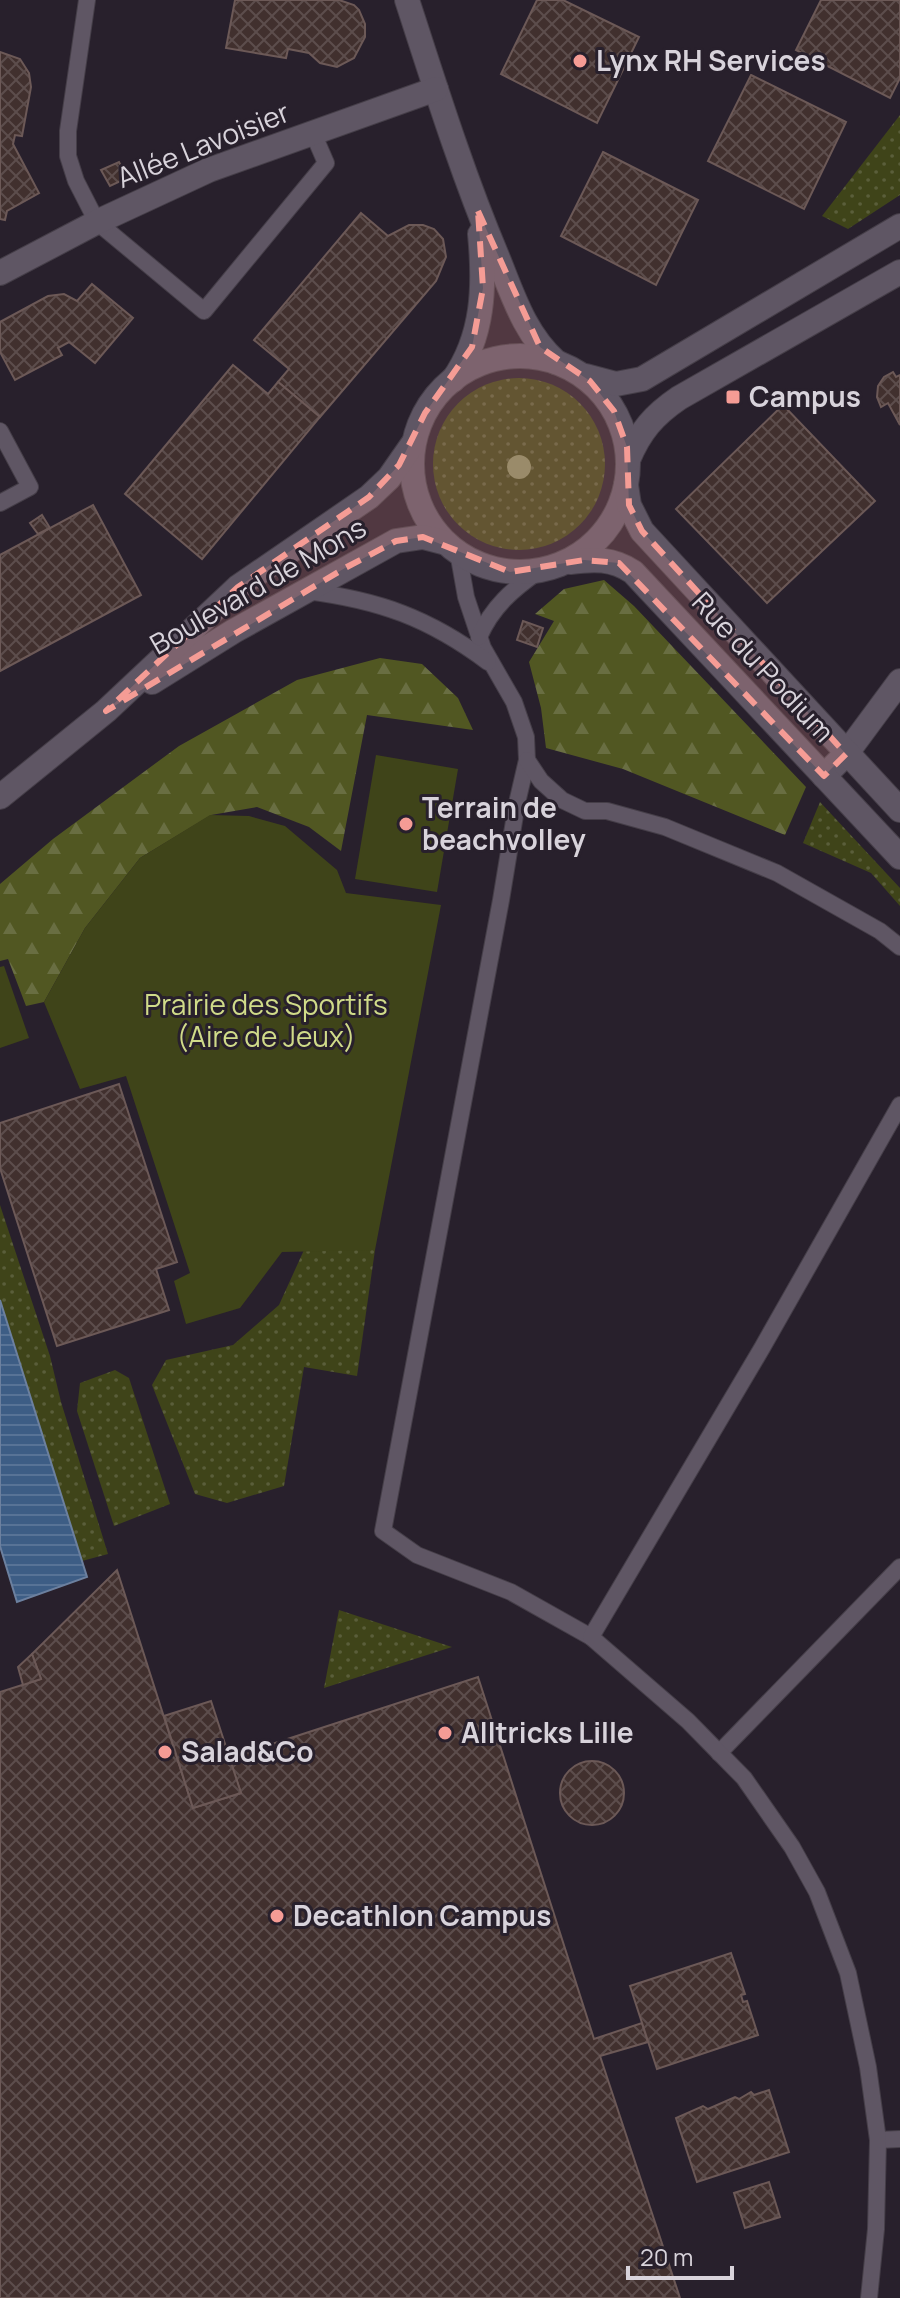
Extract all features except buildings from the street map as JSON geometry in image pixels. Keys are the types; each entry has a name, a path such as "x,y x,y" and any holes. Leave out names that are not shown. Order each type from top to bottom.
{"main road":[{"path":"407,0 478,211 519,312 540,347 556,362 579,374 599,390 614,411 624,435 628,460 626,485 618,510 586,550 563,563 539,571 496,569 452,548 428,521 417,495 412,468 415,439 433,401 453,380 472,347 480,316 483,288 478,211"},
{"name":"Allée Lavoisier","path":"0,273 97,222 209,170 436,89"},
{"path":"579,374 616,384 642,379 900,226"},
{"path":"628,460 647,423 679,398 900,272"},
{"path":"453,380 476,366 502,358 530,357 556,362"},
{"name":"Boulevard de Mons","path":"0,797 106,711 238,587 369,497 389,478 415,439"},
{"name":"Rue du Podium","path":"626,485 629,505 642,531 900,810"},
{"name":"Boulevard de Mons","path":"106,711 234,631 403,538 423,537 452,548"},
{"name":"Rue du Podium","path":"563,563 603,559 619,563 633,572 900,857"},
{"path":"824,776 846,754 900,681"}],"lane":[{"path":"87,0 68,131 68,156 76,181 97,222 204,311 326,163 313,133"},
{"path":"0,431 30,487 0,503"},
{"path":"452,548 479,637 520,715 526,737 527,760 383,1531 417,1555 511,1592 591,1637 688,1721 744,1778 792,1847 817,1892 848,1973 868,2067 878,2140 876,2229 869,2298"},
{"path":"479,637 486,620 498,605 513,589 539,571"},
{"path":"306,591 343,596 415,617 462,643 491,664"},
{"path":"527,760 541,781 562,800 585,811 607,811 665,827 777,873 880,931 900,947"},
{"path":"591,1637 900,1105"},
{"path":"719,1753 900,1567"},
{"path":"878,2140 900,2139"}],"highlighted area":[{"path":"478,211 540,347 590,381 614,411 627,447 629,505 642,531 846,754 824,776 619,563 584,560 510,572 423,537 396,541 345,568 106,711 238,587 369,497 399,465 425,413 472,347 483,288"}],"green space":[{"path":"900,115 900,195 848,229 822,216"},
{"path":"519,378 552,384 580,403 599,431 605,464 599,497 580,525 552,544 519,550 486,544 458,525 439,497 433,464 439,431 458,403 486,384"},
{"path":"604,580 634,606 806,787 785,835 623,769 546,748 541,708 529,662 554,621 535,614 564,589"},
{"path":"380,658 422,664 458,698 473,730 367,715 341,851 309,827 257,807 211,815 140,858 85,928 44,1002 26,1006 8,959 0,961 0,884 53,839 179,746 297,680"},
{"name":"Terrain de beachvolley","path":"376,755 458,769 437,892 355,879"},
{"path":"820,802 900,888 900,906 871,873 803,843"},
{"name":"Prairie des Sportifs (Aire de Jeux)","path":"210,815 249,816 285,826 337,870 346,893 441,905 375,1250 282,1252 240,1308 186,1324 174,1281 190,1273 126,1076 80,1089 44,1002 85,928 140,858"},
{"path":"4,966 29,1038 0,1048 0,967"},
{"path":"0,1205 50,1356 108,1554 82,1561 0,1300"},
{"path":"304,1250 375,1250 357,1376 304,1367 284,1486 227,1503 195,1494 152,1385 166,1360 233,1345 279,1305"},
{"path":"115,1370 129,1378 170,1504 114,1526 77,1411 80,1383"},
{"path":"339,1610 452,1647 324,1688"}],"water":[{"path":"0,1300 87,1577 17,1602 0,1546"}],"place":[{"name":"Lynx RH Services","path":"580,61"},
{"name":"Campus","path":"733,397"},
{"name":"Terrain de beachvolley","path":"406,824"},
{"name":"Alltricks Lille","path":"445,1733"},
{"name":"Salad&Co","path":"165,1752"},
{"name":"Decathlon Campus","path":"277,1916"}]}
